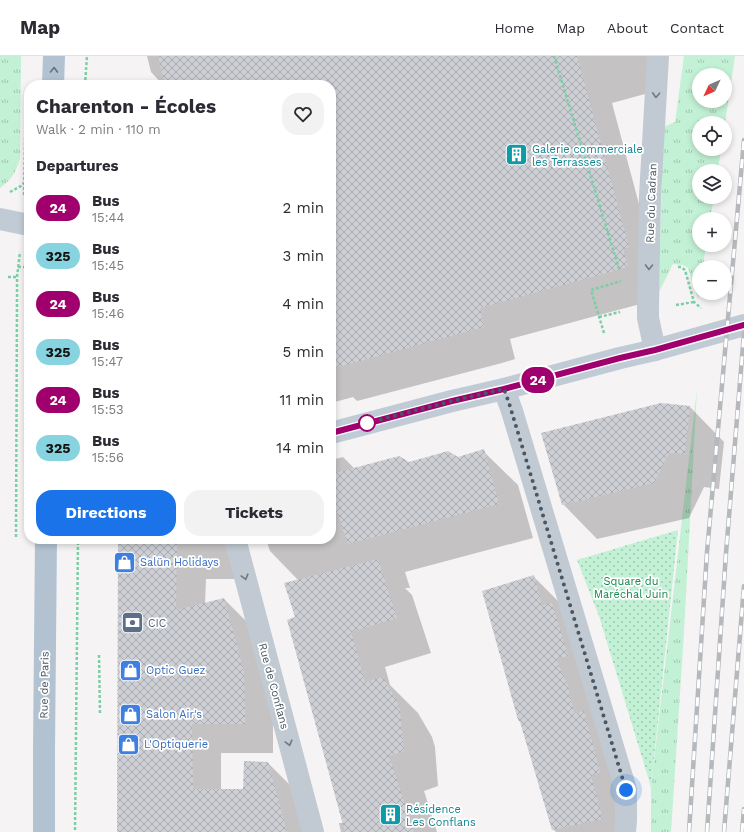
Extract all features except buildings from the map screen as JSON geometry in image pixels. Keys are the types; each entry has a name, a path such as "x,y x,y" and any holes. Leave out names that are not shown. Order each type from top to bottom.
{"main road":[{"path":"53,80 54,56"},
{"name":"Rue de Paris","path":"44,832 46,544"}],"street":[{"name":"Rue du Cadran","path":"655,350 648,318 648,305 650,196 658,56"},
{"path":"0,219 24,224"},
{"path":"336,432 655,350 744,324"},
{"path":"504,389 511,407 626,790 626,820 624,832"},
{"name":"Rue de Conflans","path":"236,544 313,832"}],"path":[{"path":"85,80 87,56"},
{"path":"554,56 619,270"},
{"path":"6,195 24,183"},
{"path":"18,266 24,267"},
{"path":"612,361 591,290 622,281 620,276"},
{"path":"8,277 17,277"},
{"path":"677,305 694,302"},
{"path":"75,832 78,544"},
{"path":"99,655 100,714"}],"green space":[{"path":"0,56 21,56 20,158 13,175 0,188"},
{"path":"684,56 735,56 732,76 732,68 692,68 692,108 727,108 726,116 692,116 692,156 720,156 719,164 692,164 692,204 713,204 711,212 692,212 692,252 705,252 704,260 692,260 692,280 688,268 683,265 673,264 659,292 663,127 675,122"},
{"path":"697,389 684,632 671,832 651,832 651,787"},
{"name":"Square du Maréchal Juin","path":"678,530 651,787 599,616 577,560"}],"railway":[{"path":"689,832 707,552 744,140"},
{"path":"707,832 726,553 744,333"},
{"path":"724,832 744,586"},
{"path":"742,832 744,809"}],"bus line":[{"name":"24","path":"336,432 655,350 744,325"}],"place":[{"name":"Galerie commerciale les Terrasses","path":"516,155"},
{"name":"Salün Holidays","path":"125,562"},
{"name":"CIC","path":"132,623"},
{"name":"Optic Guez","path":"131,670"},
{"name":"Salon Air's","path":"130,714"},
{"name":"L'Optiquerie","path":"129,744"},
{"name":"Résidence Les Conflans","path":"390,815"}],"route":[{"path":"367,423 504,389 626,790"}]}
